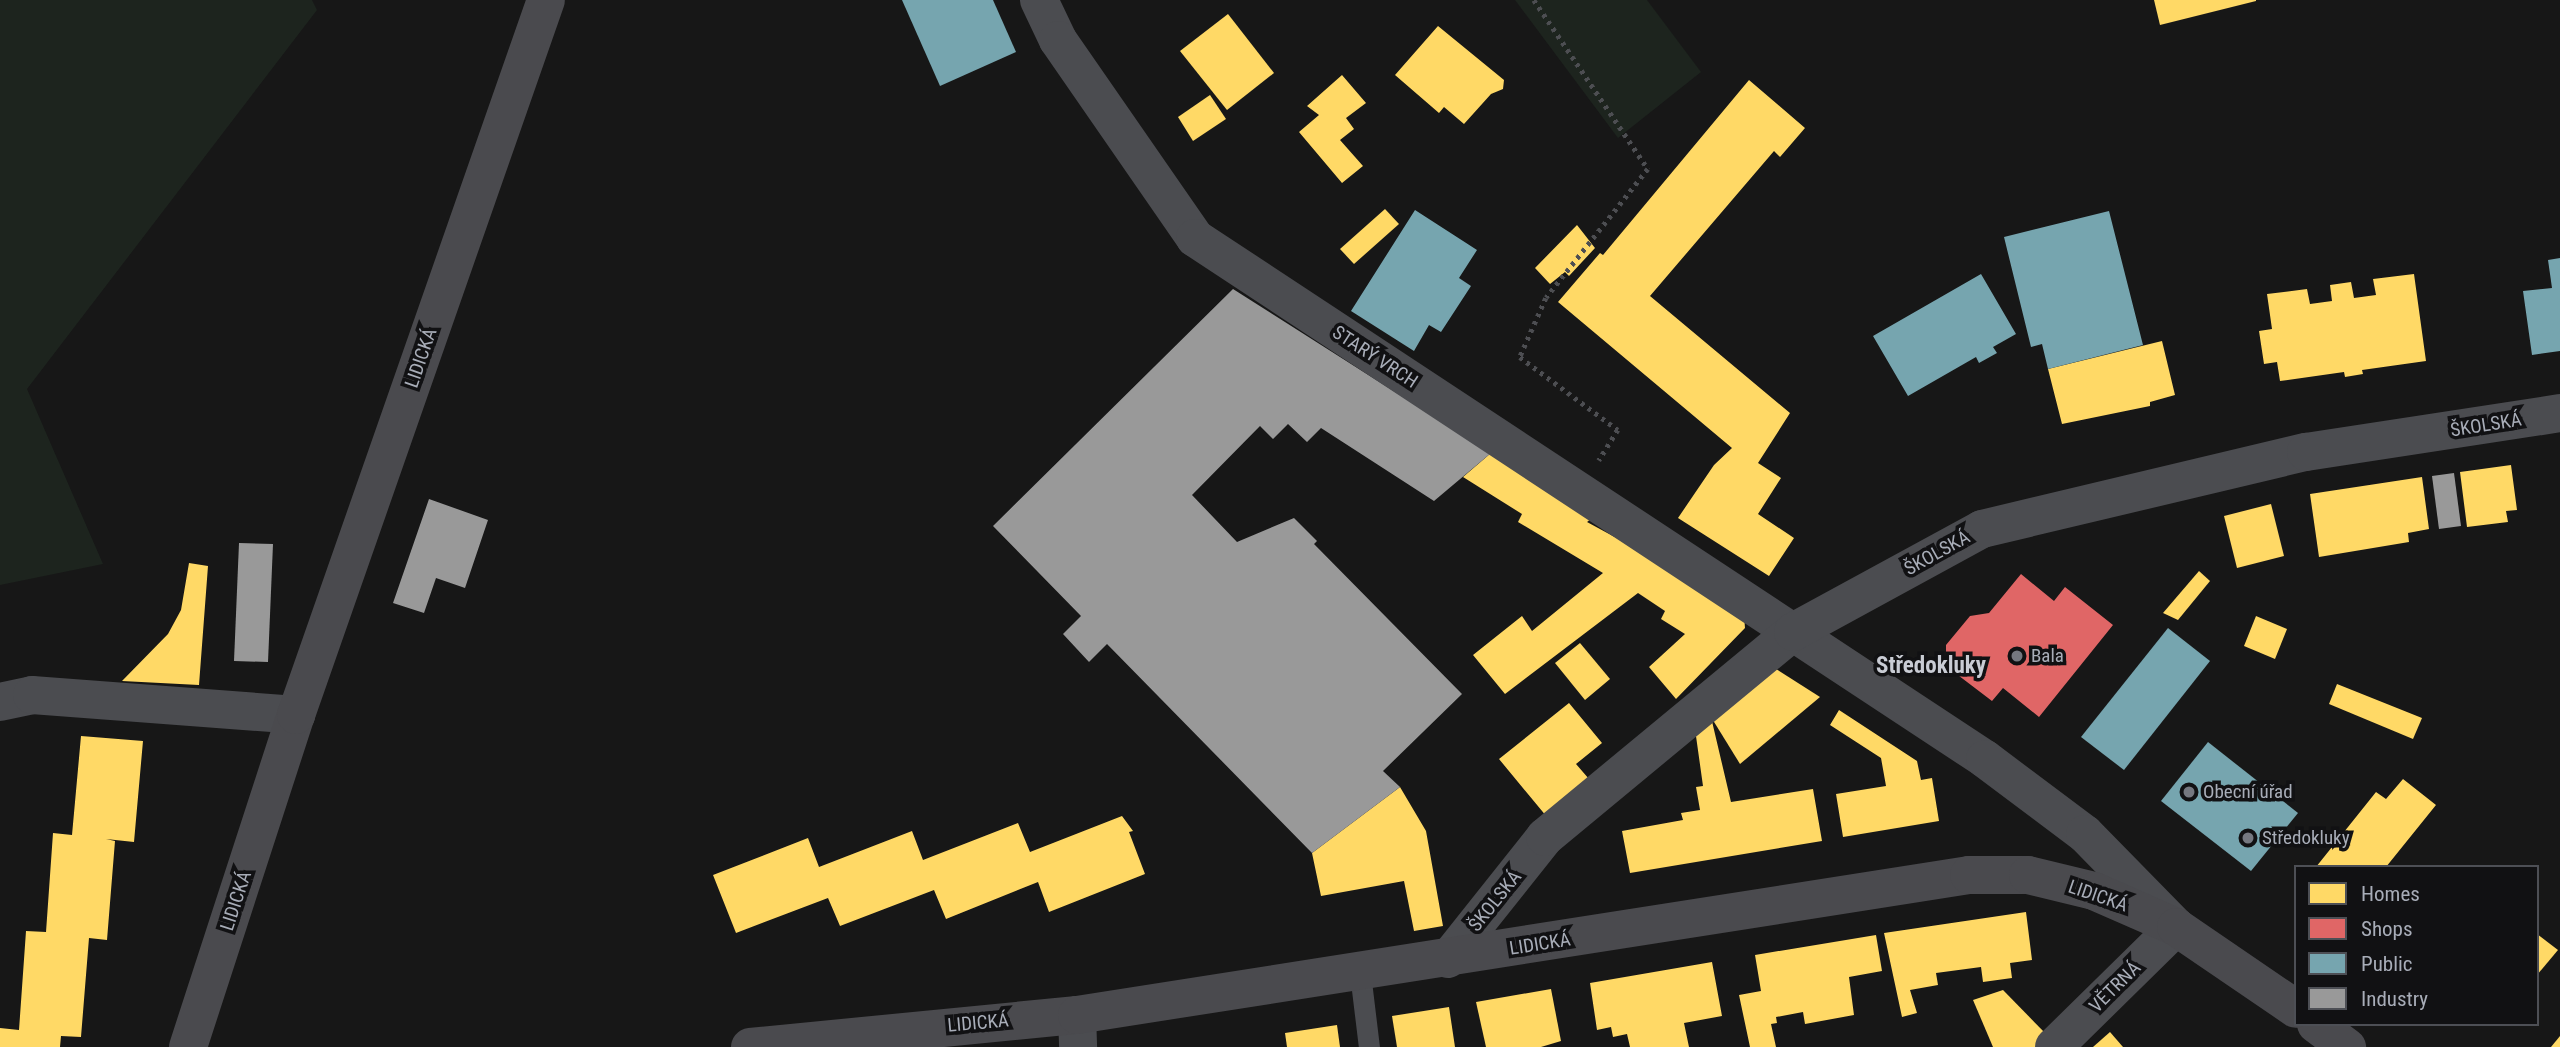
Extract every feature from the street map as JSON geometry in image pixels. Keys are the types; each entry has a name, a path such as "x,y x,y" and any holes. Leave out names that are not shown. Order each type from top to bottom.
{"street":[{"name":"LIDICKÁ","path":"188,1047 296,715 546,0"},
{"name":"STARÝ VRCH","path":"1039,0 1058,40 1195,238 1985,759 2085,834 2176,927"},
{"name":"ŠKOLSKÁ","path":"1448,959 1545,837 1793,632 1982,529 2306,452 2560,413"},
{"path":"0,702 32,695 296,715"},
{"name":"LIDICKÁ","path":"750,1047 1078,1031 1360,973 1969,875 2028,875 2068,884 2176,927 2294,1008"},
{"name":"VĚTRNÁ","path":"2054,1047 2176,927"},
{"path":"2319,1026 2347,1047"}],"lane":[{"path":"1360,973 1369,1047"}],"path":[{"path":"1534,0 1648,169 1546,298 1520,357 1618,430 1581,492"}],"shaded area":[{"path":"0,0 312,0 317,10 27,389 103,564 0,585"},
{"path":"1515,0 1647,0 1701,72 1618,138"}],"building: Homes":[{"path":"2154,0 2256,0 2256,1 2160,25"},
{"path":"1228,14 1274,73 1227,110 1180,51"},
{"path":"1438,26 1504,80 1503,89 1491,94 1464,124 1444,107 1439,113 1395,75"},
{"path":"1342,75 1366,103 1346,118 1354,129 1340,140 1363,166 1342,183 1299,132 1319,115 1307,106"},
{"path":"1749,80 1805,128 1780,157 1774,151 1650,296 1790,413 1758,463 1781,478 1758,514 1794,538 1769,576 1678,518 1714,465 1732,448 1558,302 1600,253 1603,255"},
{"path":"1210,95 1226,119 1193,141 1178,117"},
{"path":"1385,209 1399,224 1354,264 1340,249"},
{"path":"1577,225 1595,248 1569,276 1565,272 1550,284 1535,268"},
{"path":"2414,274 2426,361 2362,370 2363,374 2345,377 2344,372 2280,381 2277,362 2264,364 2259,331 2272,329 2267,294 2307,289 2310,304 2332,301 2330,285 2351,282 2354,298 2376,295 2373,279"},
{"path":"2162,341 2175,395 2150,402 2150,406 2062,424 2048,369"},
{"path":"1491,453 1591,519 1587,522 1670,567 1744,615 1745,628 1676,699 1649,667 1685,634 1661,619 1665,611 1638,593 1505,694 1473,655 1522,616 1532,631 1603,573 1518,522 1522,514 1463,477"},
{"path":"2511,465 2517,510 2506,511 2508,522 2467,527 2460,472"},
{"path":"2422,477 2429,529 2408,533 2409,542 2319,557 2310,494"},
{"path":"2271,504 2284,556 2237,568 2224,516"},
{"path":"189,563 208,566 199,685 122,681 168,634 181,610"},
{"path":"2199,571 2210,581 2178,620 2163,613"},
{"path":"2256,616 2287,629 2275,659 2244,646"},
{"path":"1580,643 1610,679 1585,700 1555,663"},
{"path":"1773,667 1820,697 1740,764 1711,717"},
{"path":"2337,684 2422,718 2413,739 2329,704"},
{"path":"1569,703 1602,743 1576,764 1589,779 1547,817 1499,759"},
{"path":"1839,710 1917,761 1921,780 1932,778 1939,821 1843,837 1836,794 1886,786 1881,758 1830,725"},
{"path":"1711,717 1731,802 1813,789 1822,841 1630,873 1622,831 1683,820 1681,813 1700,810 1696,787 1703,786 1695,729"},
{"path":"81,736 143,741 134,842 106,839 115,841 107,940 89,938 81,1037 61,1036 60,1047 0,1047 0,1028 19,1030 26,931 46,932 53,833 72,835"},
{"path":"2403,779 2436,805 2388,865 2318,865 2376,792 2386,799"},
{"path":"1400,787 1426,831 1443,926 1414,931 1404,881 1321,896 1312,853"},
{"path":"1122,816 1133,831 1129,832 1145,874 1049,912 1038,882 946,919 934,890 840,926 828,898 736,933 713,875 808,838 819,867 912,831 923,860 1018,823 1030,852"},
{"path":"2026,912 2032,960 2010,963 2012,978 1983,982 1981,967 1936,973 1938,985 1910,990 1917,1013 1902,1017 1884,933"},
{"path":"1876,935 1882,971 1849,977 1854,1015 1805,1024 1803,1012 1776,1017 1777,1023 1771,1024 1776,1047 1750,1047 1739,995 1761,991 1755,955"},
{"path":"2539,936 2558,950 2539,973"},
{"path":"1712,962 1722,1016 1684,1023 1689,1047 1630,1047 1627,1034 1613,1037 1611,1027 1597,1030 1590,983"},
{"path":"1551,989 1561,1041 1541,1047 1486,1047 1476,1002"},
{"path":"2003,990 2048,1036 2036,1047 1993,1047 1973,1000"},
{"path":"1449,1007 1455,1047 1397,1047 1392,1016"},
{"path":"1337,1025 1340,1047 1287,1047 1285,1033"},
{"path":"2110,1032 2123,1047 2093,1047"},
{"path":"2560,1036 2560,1047 2551,1047"}],"building: Shops":[{"name":"Bala","path":"2021,574 2054,601 2065,587 2113,625 2039,717 2003,688 1992,701 1946,666 1946,645 1970,616 1989,613"}],"building: Public":[{"path":"902,0 993,0 1016,52 940,86"},
{"path":"1415,210 1477,250 1459,278 1471,286 1441,332 1429,325 1414,351 1351,311"},
{"path":"2109,211 2143,345 2048,369 2042,344 2031,347 2004,237"},
{"path":"2560,258 2560,351 2532,355 2523,291 2552,288 2548,260"},
{"path":"1981,274 2016,334 1993,347 1997,353 1979,363 1976,357 1908,396 1873,336"},
{"path":"2168,628 2210,661 2124,770 2081,737"},
{"path":"2208,742 2298,813 2251,871 2161,801"}],"building: Industry":[{"path":"1233,289 1491,453 1434,501 1321,428 1307,442 1288,424 1273,439 1260,426 1192,495 1237,542 1294,518 1317,541 1314,544 1462,694 1383,771 1400,787 1312,853 1107,644 1089,662 1063,634 1081,616 993,526"},
{"path":"2454,473 2461,526 2439,529 2432,476"},
{"path":"429,499 488,520 465,588 436,578 424,613 393,603"},
{"path":"239,543 273,544 268,662 234,661"}],"place":[{"name":"Bala","path":"2017,656"},
{"name":"Obecní úřad","path":"2189,792"},
{"name":"Středokluky","path":"2248,838"}],"district":[{"name":"Středokluky","path":"1931,666"}]}
